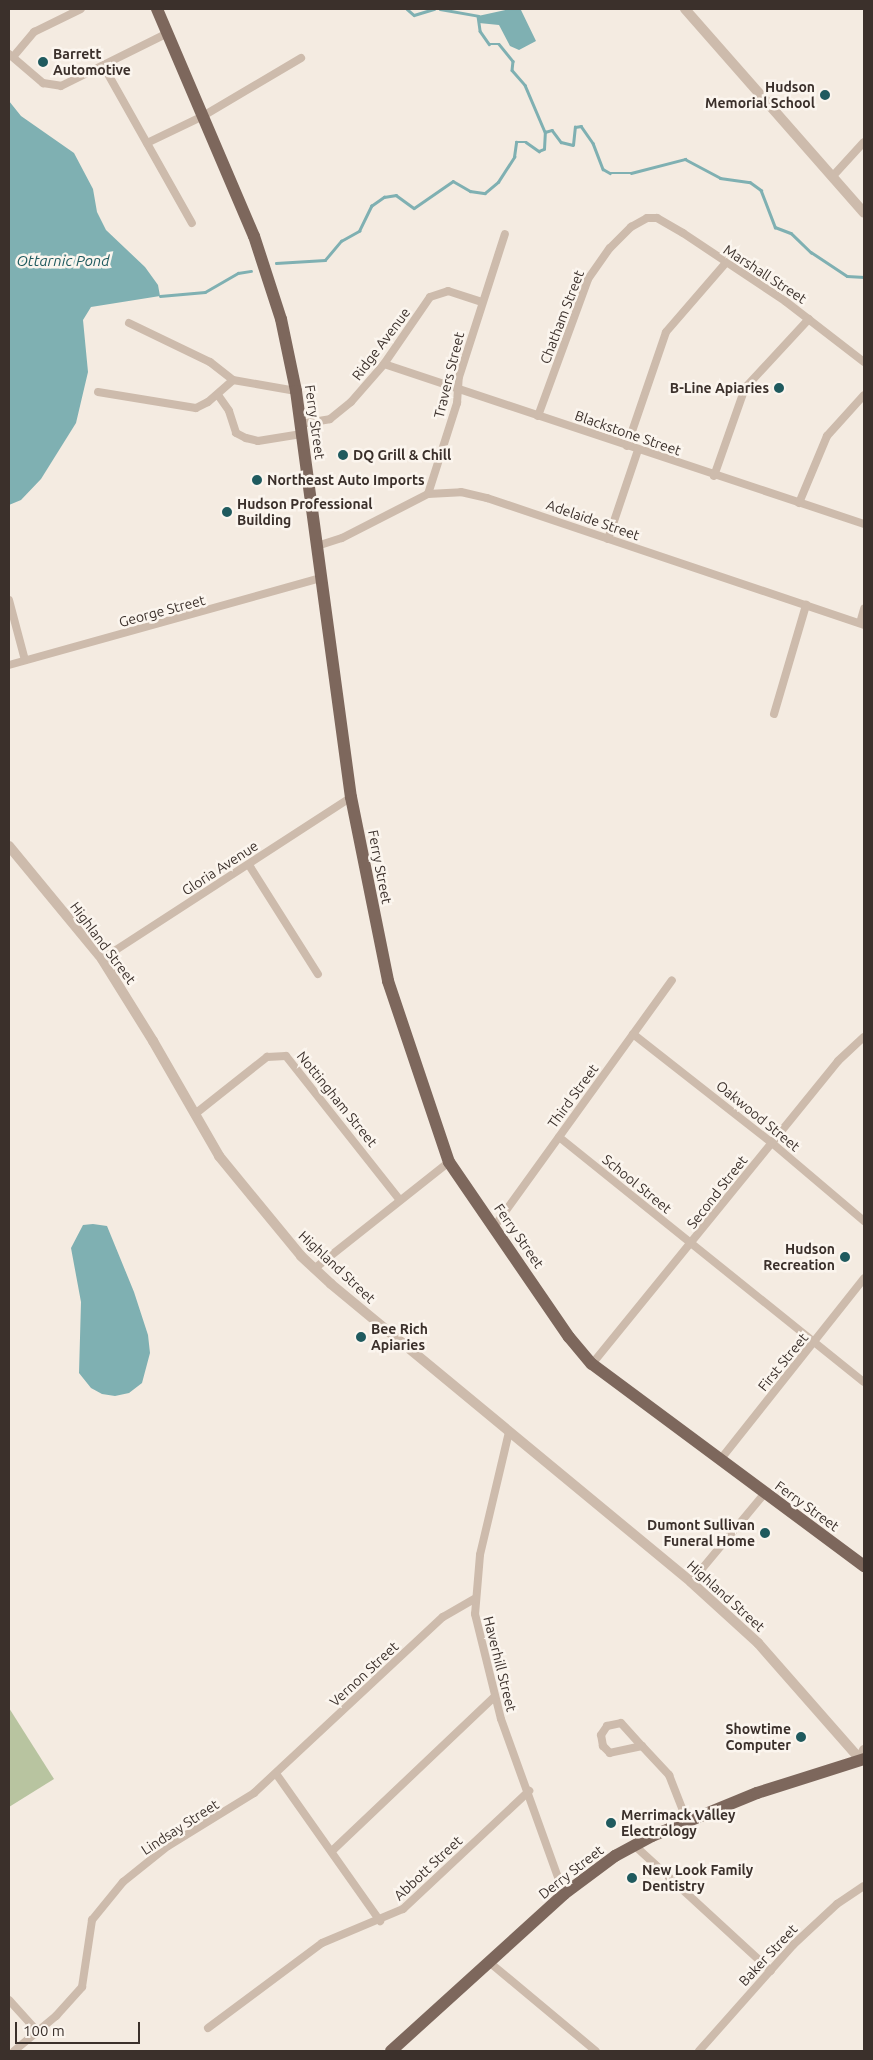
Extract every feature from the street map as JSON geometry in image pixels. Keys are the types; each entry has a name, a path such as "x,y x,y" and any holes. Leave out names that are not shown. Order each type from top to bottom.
{"main road":[{"name":"Ferry Street","path":"157,9 268,276 287,343 296,391 351,797 391,995 449,1162 569,1337 592,1364 864,1566"},
{"name":"Derry Street","path":"391,2051 564,1894 598,1867 634,1845 687,1821 779,1785 863,1758"}],"street":[{"path":"81,9 34,32 11,56 35,77 52,87 71,83 104,68 168,34"},
{"path":"685,9 864,213"},
{"path":"147,144 203,116 301,58"},
{"path":"104,68 192,223"},
{"path":"832,177 864,142"},
{"name":"Marshall Street","path":"647,218 666,222 725,264 809,319 864,362"},
{"name":"Chatham Street","path":"538,416 588,279 610,248 631,228 647,218"},
{"name":"Travers Street","path":"428,494 459,390 459,377 505,234"},
{"path":"627,446 666,332 725,264"},
{"name":"Ridge Avenue","path":"218,394 230,411 236,433 246,438 258,440 319,423 337,414 384,364 430,297 448,291 482,302"},
{"path":"714,476 745,388 809,319"},
{"path":"129,323 210,362 233,380 296,391"},
{"name":"Blackstone Street","path":"384,364 714,476 864,524"},
{"path":"98,392 196,408 218,394 233,380"},
{"path":"799,503 827,436 864,395"},
{"path":"608,539 638,450"},
{"name":"Adelaide Street","path":"317,546 342,538 428,494 449,491 487,498 862,624"},
{"name":"George Street","path":"9,665 321,578"},
{"path":"9,600 25,660"},
{"path":"774,714 806,605"},
{"path":"862,624 864,609"},
{"name":"Gloria Avenue","path":"102,959 351,797"},
{"name":"Highland Street","path":"9,846 102,959 236,1180 314,1269 691,1582 758,1643 863,1758"},
{"path":"249,865 318,974"},
{"name":"Third Street","path":"494,1227 672,980"},
{"name":"Oakwood Street","path":"634,1034 772,1143 864,1221"},
{"name":"Second Street","path":"592,1364 851,1047 864,1037"},
{"name":"Nottingham Street","path":"195,1114 267,1057 286,1056 400,1199"},
{"name":"School Street","path":"559,1137 691,1245 816,1342 864,1382"},
{"path":"314,1269 449,1162"},
{"name":"First Street","path":"720,1460 816,1342 864,1278"},
{"name":"Haverhill Street","path":"509,1432 480,1555 474,1599 477,1628 494,1697 529,1791 564,1894"},
{"path":"691,1582 765,1493"},
{"name":"Vernon Street","path":"277,1775 443,1618 474,1599"},
{"path":"333,1850 494,1697"},
{"path":"642,1746 610,1753 603,1746 601,1735 607,1726 621,1723 669,1775 687,1821"},
{"path":"277,1775 333,1850 380,1921"},
{"name":"Lindsay Street","path":"14,2051 56,2016 82,1988 88,1929 109,1896 168,1846 246,1800 277,1775"},
{"name":"Abbott Street","path":"208,2028 322,1943 380,1921 403,1909 529,1791"},
{"path":"634,1845 771,1971"},
{"name":"Baker Street","path":"699,2051 771,1971 837,1904 864,1886"},
{"path":"489,1962 596,2051"},
{"path":"9,2000 37,2032"}],"green space":[{"path":"9,1708 54,1779 9,1807"}],"water":[{"path":"510,9 521,10 536,41 519,50 510,46 499,25 479,23 478,16"},
{"name":"Ottarnic Pond","path":"9,101 21,116 74,153 93,189 97,212 106,230 145,267 158,285 160,296 91,307 83,320 88,372 76,423 41,479 21,500 9,505"},
{"path":"83,1225 107,1226 134,1292 148,1335 150,1353 142,1383 129,1393 115,1396 102,1394 91,1388 79,1373 81,1302 71,1248"}],"waterway":[{"path":"407,9 414,15 434,9"},
{"path":"440,9 478,16 480,31 489,44 499,44 513,61 512,70 525,85 545,132"},
{"path":"276,263 325,260 341,241 359,231 371,206 384,197 396,195 414,208 453,181 470,191 485,193 498,182 514,157 516,142 526,142 539,151 544,149 545,132 552,130 561,142 573,145 575,127 581,126 593,143 603,169 610,173 631,173 685,159 720,178 750,182 761,190 775,227 791,233 811,252 847,276 864,277"},
{"path":"160,296 205,292 238,273 251,271"}],"place":[{"name":"Barrett Automotive","path":"43,62"},
{"name":"Hudson Memorial School","path":"825,95"},
{"name":"B-Line Apiaries","path":"779,388"},
{"name":"DQ Grill & Chill","path":"343,455"},
{"name":"Northeast Auto Imports","path":"257,480"},
{"name":"Hudson Professional Building","path":"227,512"},
{"name":"Hudson Recreation","path":"845,1257"},
{"name":"Bee Rich Apiaries","path":"361,1337"},
{"name":"Dumont Sullivan Funeral Home","path":"765,1533"},
{"name":"Showtime Computer","path":"801,1737"},
{"name":"Merrimack Valley Electrology","path":"611,1823"},
{"name":"New Look Family Dentistry","path":"632,1878"}]}
